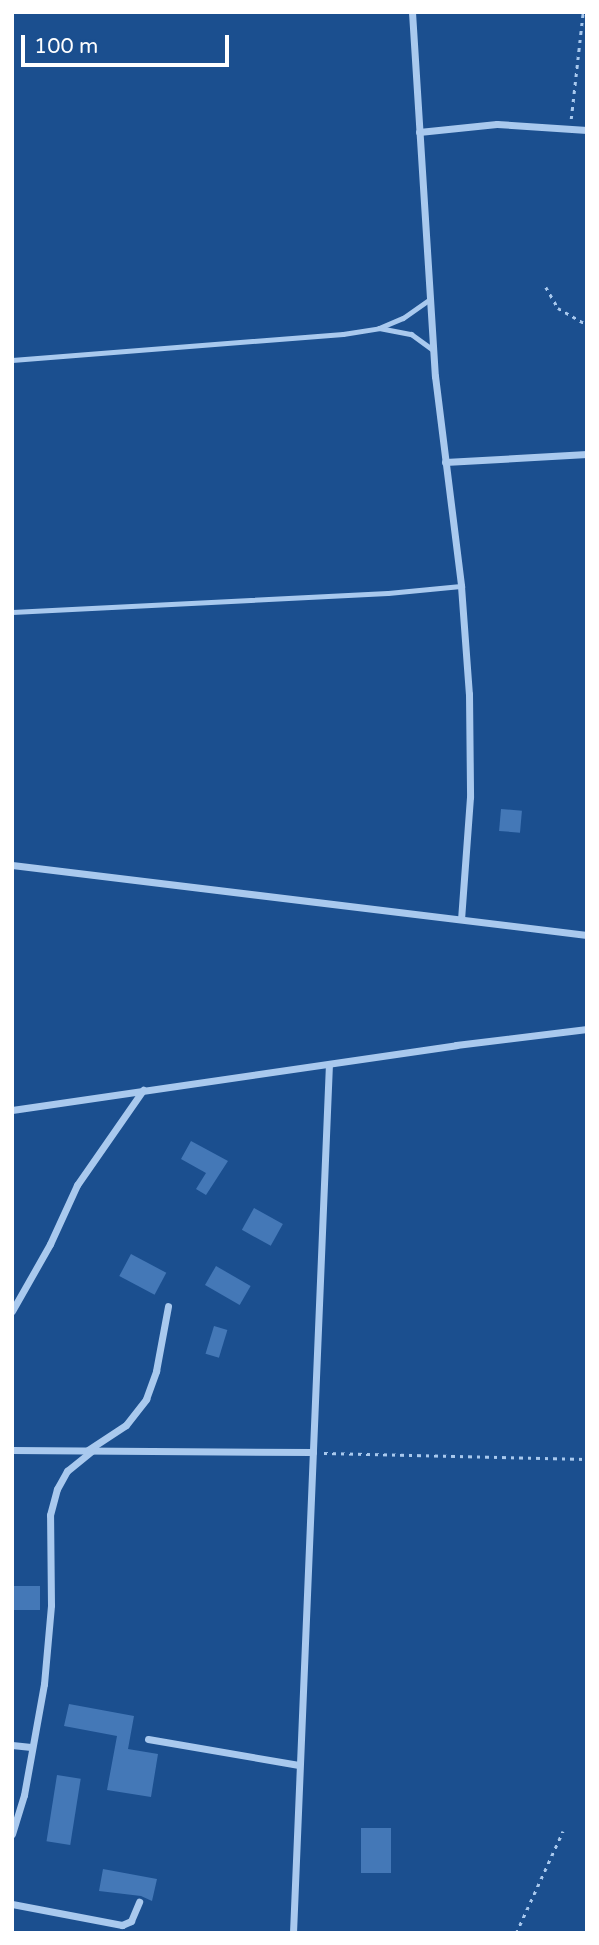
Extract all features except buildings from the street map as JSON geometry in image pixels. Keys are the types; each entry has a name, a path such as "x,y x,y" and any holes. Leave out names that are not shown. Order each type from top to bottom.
{"street":[{"path":"412,12 434,351 461,586 471,755 461,919"},
{"path":"419,132 497,124 587,130"},
{"path":"445,462 587,454"},
{"path":"12,865 587,935"},
{"path":"12,1110 456,1045 587,1030"},
{"path":"293,1933 329,1065"},
{"path":"12,1311 50,1244 77,1185 143,1090"},
{"path":"12,1834 24,1795 44,1684 50,1633 50,1515 57,1489 66,1471 126,1425 146,1399 156,1371 168,1306"},
{"path":"12,1450 313,1452"},
{"path":"148,1739 299,1765"},
{"path":"12,1745 32,1747"},
{"path":"12,1904 122,1925 131,1921 139,1902"}],"lane":[{"path":"379,328 415,311 432,297"},
{"path":"12,360 208,347 379,328 411,334 434,351"},
{"path":"12,612 388,593 461,586"}],"path":[{"path":"570,129 583,12"},
{"path":"545,287 558,307 587,325"},
{"path":"313,1452 587,1459"},
{"path":"516,1933 563,1831"}]}
